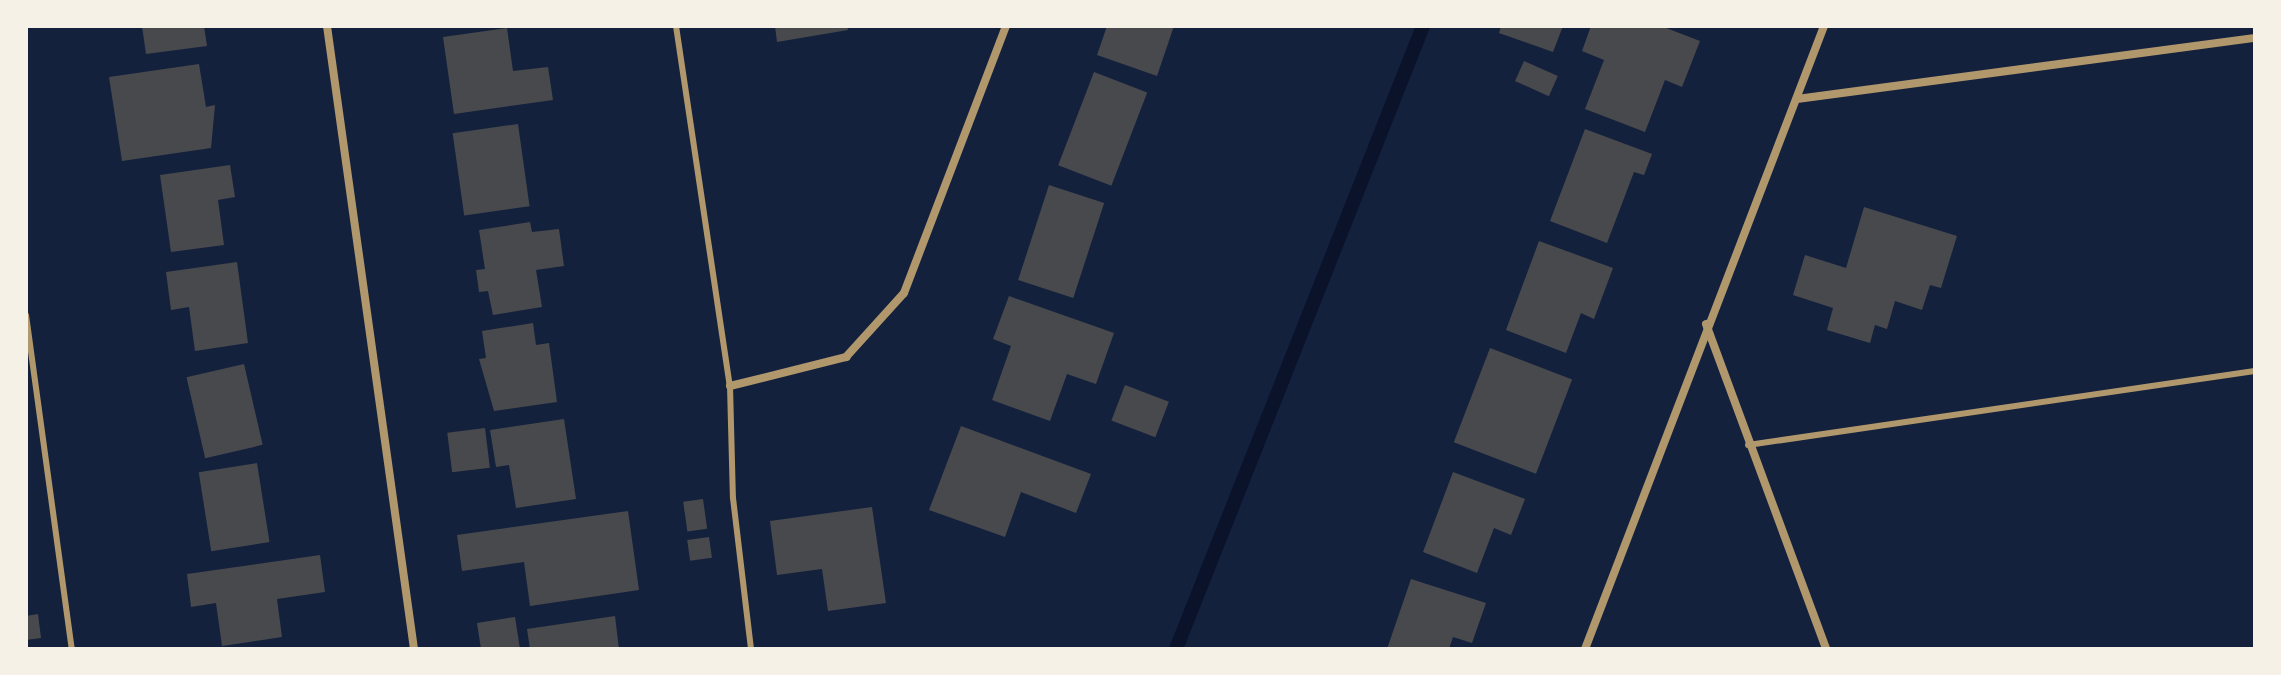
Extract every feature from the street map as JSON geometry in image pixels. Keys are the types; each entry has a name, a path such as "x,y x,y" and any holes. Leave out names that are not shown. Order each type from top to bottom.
{"street":[{"path":"327,26 414,649"},
{"path":"730,386 846,357 904,293 1006,26"},
{"path":"1585,649 1706,324 1824,26"},
{"path":"1797,99 2255,38"},
{"path":"1706,324 1747,445 1826,649"}],"lane":[{"path":"676,26 730,386 733,498 751,649"},
{"path":"26,315 72,649"},
{"path":"1747,445 2255,371"}],"building":[{"path":"142,26 204,26 207,46 146,54"},
{"path":"775,26 847,26 848,30 777,42"},
{"path":"1107,26 1174,26 1157,76 1097,55"},
{"path":"1501,26 1563,26 1553,52 1499,33"},
{"path":"1591,26 1661,26 1700,41 1682,87 1665,80 1645,132 1585,109 1604,60 1582,51"},
{"path":"507,28 513,71 548,67 553,100 454,114 443,37"},
{"path":"1524,61 1558,76 1549,96 1515,81"},
{"path":"199,64 206,107 215,105 211,148 122,161 109,77"},
{"path":"1094,72 1147,92 1111,186 1058,165"},
{"path":"518,124 530,206 464,215 453,133"},
{"path":"1585,129 1652,154 1644,175 1634,172 1607,243 1550,221"},
{"path":"230,165 235,197 218,200 224,245 171,252 160,175"},
{"path":"1049,185 1104,203 1073,298 1018,280"},
{"path":"1864,207 1957,236 1941,288 1930,285 1922,310 1895,301 1887,329 1875,325 1870,343 1827,330 1833,308 1793,295 1805,255 1846,268"},
{"path":"530,222 532,232 559,229 564,266 536,270 542,307 493,315 488,291 479,292 476,270 485,269 479,230"},
{"path":"1539,241 1613,268 1594,319 1581,313 1566,353 1506,330"},
{"path":"237,262 248,343 195,351 189,307 171,310 166,272"},
{"path":"1009,296 1114,333 1096,384 1067,374 1050,421 992,400 1011,346 993,339"},
{"path":"533,323 536,345 549,343 557,402 494,411 479,359 486,358 482,331"},
{"path":"1490,348 1572,380 1536,474 1454,442"},
{"path":"244,364 263,445 205,458 187,377"},
{"path":"1125,385 1169,402 1155,437 1111,420"},
{"path":"564,419 576,499 516,508 509,465 496,467 490,430"},
{"path":"961,426 1091,474 1076,513 1021,492 1005,537 929,510"},
{"path":"485,428 490,468 452,472 447,433"},
{"path":"257,463 270,542 211,551 199,472"},
{"path":"1453,472 1525,499 1511,535 1494,528 1477,573 1423,552"},
{"path":"703,499 707,529 687,531 683,502"},
{"path":"872,507 886,603 828,611 822,569 777,575 770,521"},
{"path":"628,511 639,590 530,606 524,562 462,571 457,535"},
{"path":"709,537 712,558 690,561 687,540"},
{"path":"320,555 325,592 277,599 282,637 222,646 216,603 191,607 187,574"},
{"path":"1411,579 1486,603 1472,643 1453,637 1449,649 1387,649"},
{"path":"38,614 41,638 26,640 26,616"},
{"path":"615,616 619,649 530,649 527,629"},
{"path":"515,617 520,649 481,649 477,623"}],"waterway":[{"path":"1176,649 1423,26"}]}
